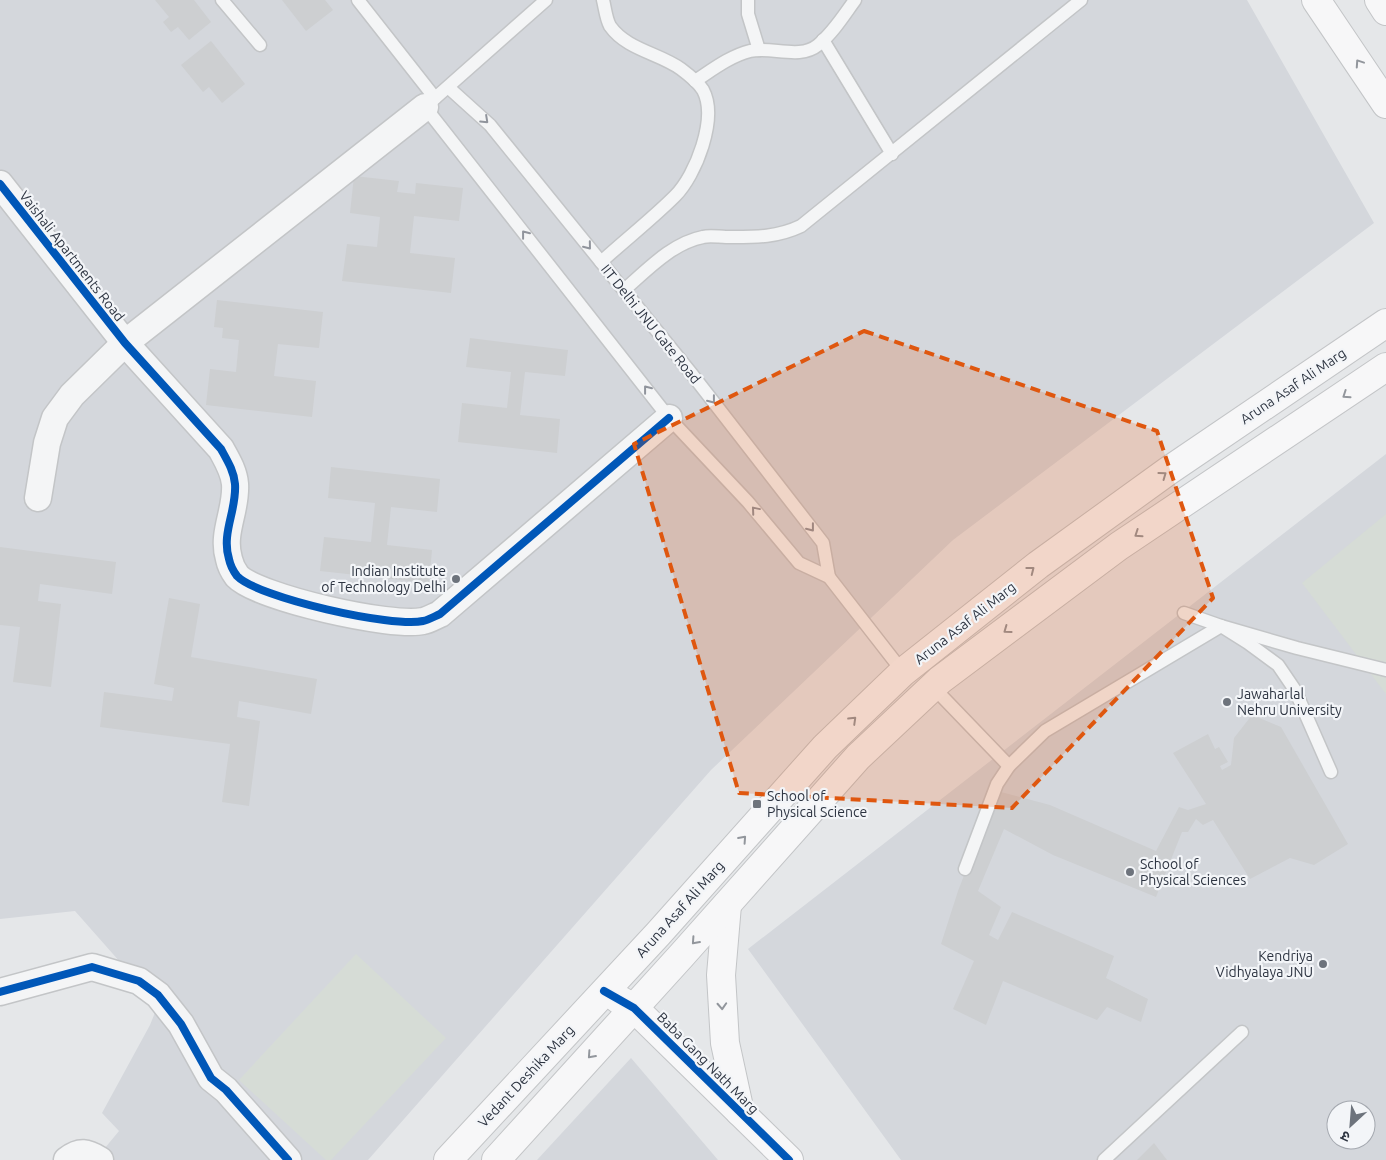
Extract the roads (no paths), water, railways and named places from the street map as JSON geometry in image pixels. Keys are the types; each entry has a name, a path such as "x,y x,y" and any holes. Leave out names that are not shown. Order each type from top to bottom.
{"main road":[{"path":"1316,0 1386,104"},
{"path":"1379,0 1386,11"},
{"name":"Aruna Asaf Ali Marg","path":"604,991 825,747 903,672 1038,565 1168,471 1386,323"},
{"path":"496,1160 858,757 933,687 1119,546 1386,367"},
{"path":"727,905 721,975 724,1043 740,1112"},
{"name":"Baba Gang Nath Marg","path":"604,991 740,1112 788,1160"},
{"name":"Vedant Deshika Marg","path":"448,1160 604,991"},
{"name":"Baba Gang Nath Marg","path":"628,1013 763,1160"}],"street":[{"path":"38,498 47,443 55,418 72,395 125,343 430,102"},
{"name":"Vaishali Apartments Road","path":"0,184 125,343 221,449 231,467 235,485 226,540 229,560 236,576 278,596 386,622 423,622 440,614 669,418"},
{"path":"0,992 92,967 139,981 158,995 181,1024 212,1078 226,1090 288,1160"},
{"path":"67,1160 78,1152 87,1152 100,1160"}],"lane":[{"path":"222,0 260,45"},
{"name":"IIT Delhi JNU Gate Road","path":"358,0 430,102 669,418 748,502 799,563 829,577 903,672"},
{"path":"430,102 449,88 546,0"},
{"path":"601,262 676,196 689,178 702,148 708,106 703,90 680,68 639,50 622,38 610,25 603,0"},
{"path":"748,0 748,14 759,50"},
{"path":"695,81 732,58 759,50 808,50 823,40 855,0"},
{"path":"624,290 673,249 686,242 704,236 769,237 786,233 801,226 1081,0"},
{"path":"823,40 892,154"},
{"name":"IIT Delhi JNU Gate Road","path":"449,88 490,125 624,290 823,543 829,577"},
{"path":"1184,613 1220,626 1296,648 1386,670"},
{"path":"965,869 997,784 1009,766 1045,731 1220,626"},
{"path":"1220,626 1248,642 1278,665 1286,675 1331,772"},
{"path":"933,687 1009,766"},
{"path":"1104,1160 1242,1032"}],"place":[{"name":"Indian Institute of Technology Delhi","path":"456,579"},
{"name":"Jawaharlal Nehru University","path":"1227,702"},
{"name":"School of Physical Science","path":"757,804"},
{"name":"School of Physical Sciences","path":"1130,872"},
{"name":"Kendriya Vidhyalaya JNU","path":"1323,964"}]}
